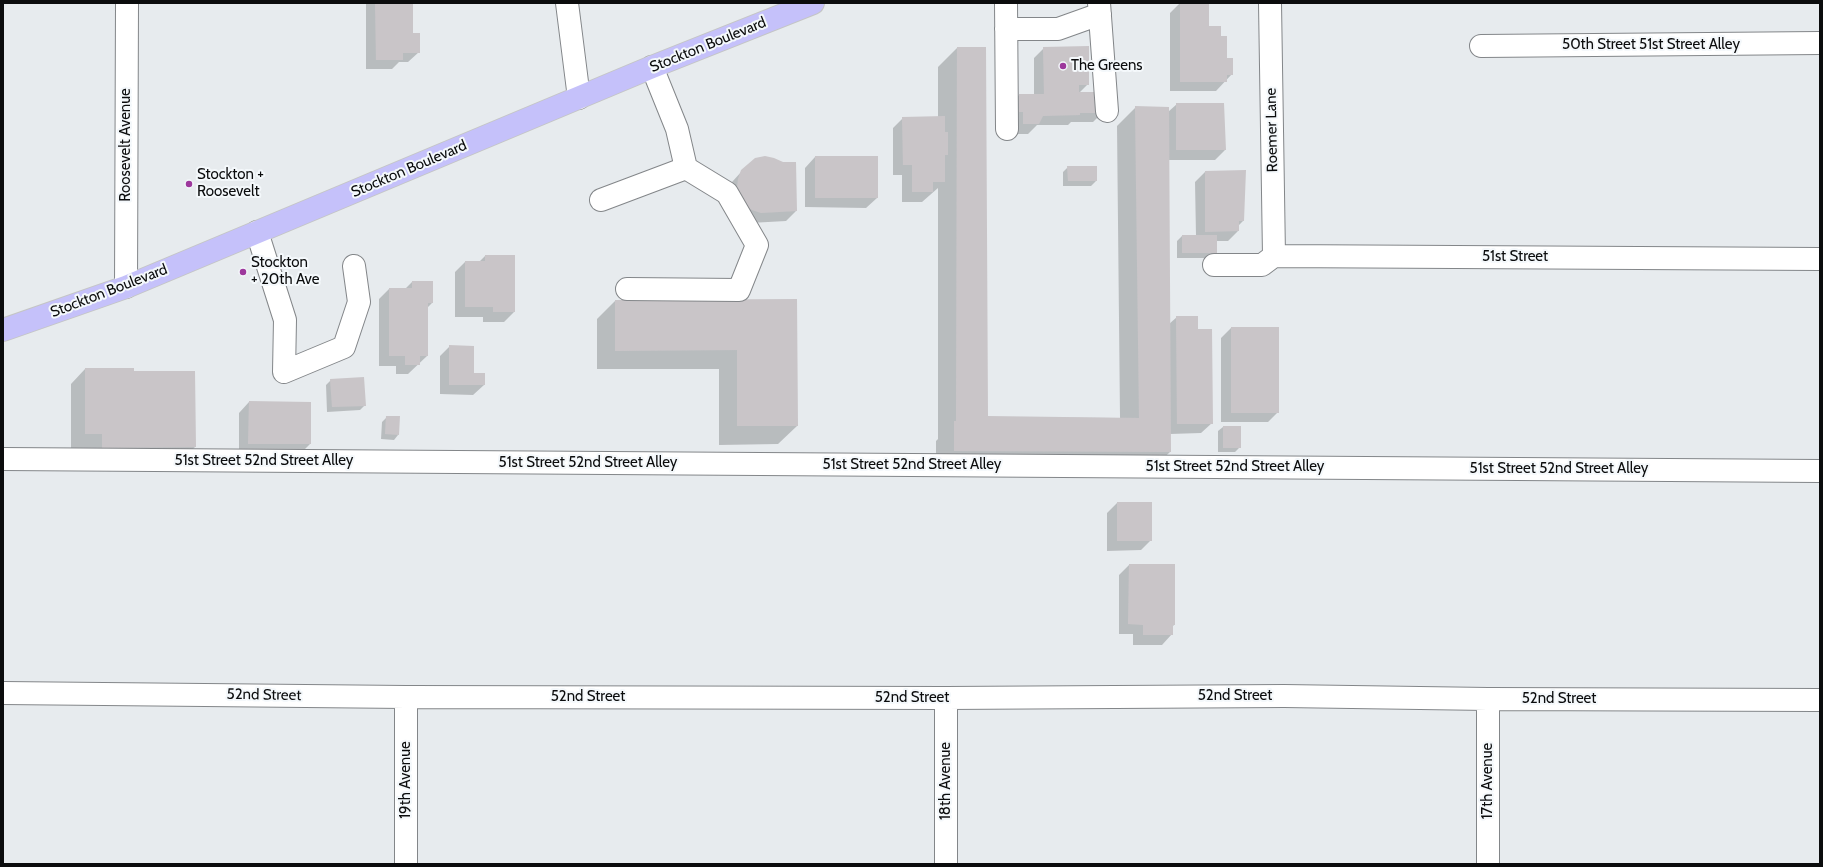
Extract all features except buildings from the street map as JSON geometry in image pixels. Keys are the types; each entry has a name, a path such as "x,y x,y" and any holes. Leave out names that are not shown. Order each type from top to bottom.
{"main road":[{"name":"Stockton Boulevard","path":"3,330 126,287 579,98 812,3"}],"street":[{"name":"Roosevelt Avenue","path":"126,3 126,287"},
{"path":"567,3 579,98"},
{"path":"1006,3 1008,129"},
{"name":"Roemer Lane","path":"1270,3 1274,256"},
{"path":"1006,30 1058,30 1100,8 1107,111"},
{"name":"50th Street 51st Street Alley","path":"1481,46 1820,43"},
{"path":"627,289 740,290 757,245 727,193 686,168 676,129 652,68"},
{"path":"601,200 686,168"},
{"path":"257,232 285,320 284,372 344,347 359,302 354,266"},
{"name":"51st Street","path":"1214,265 1262,265 1274,256 1820,259"},
{"name":"51st Street 52nd Street Alley","path":"3,459 1820,471"},
{"name":"52nd Street","path":"3,693 406,697 946,698 1284,696 1488,699 1820,700"},
{"name":"19th Avenue","path":"406,697 406,864"},
{"name":"18th Avenue","path":"946,698 946,864"},
{"name":"17th Avenue","path":"1488,699 1488,864"}],"place":[{"name":"The Greens","path":"1063,66"},
{"name":"Stockton + Roosevelt","path":"189,184"},
{"name":"Stockton + 20th Ave","path":"243,272"}]}
